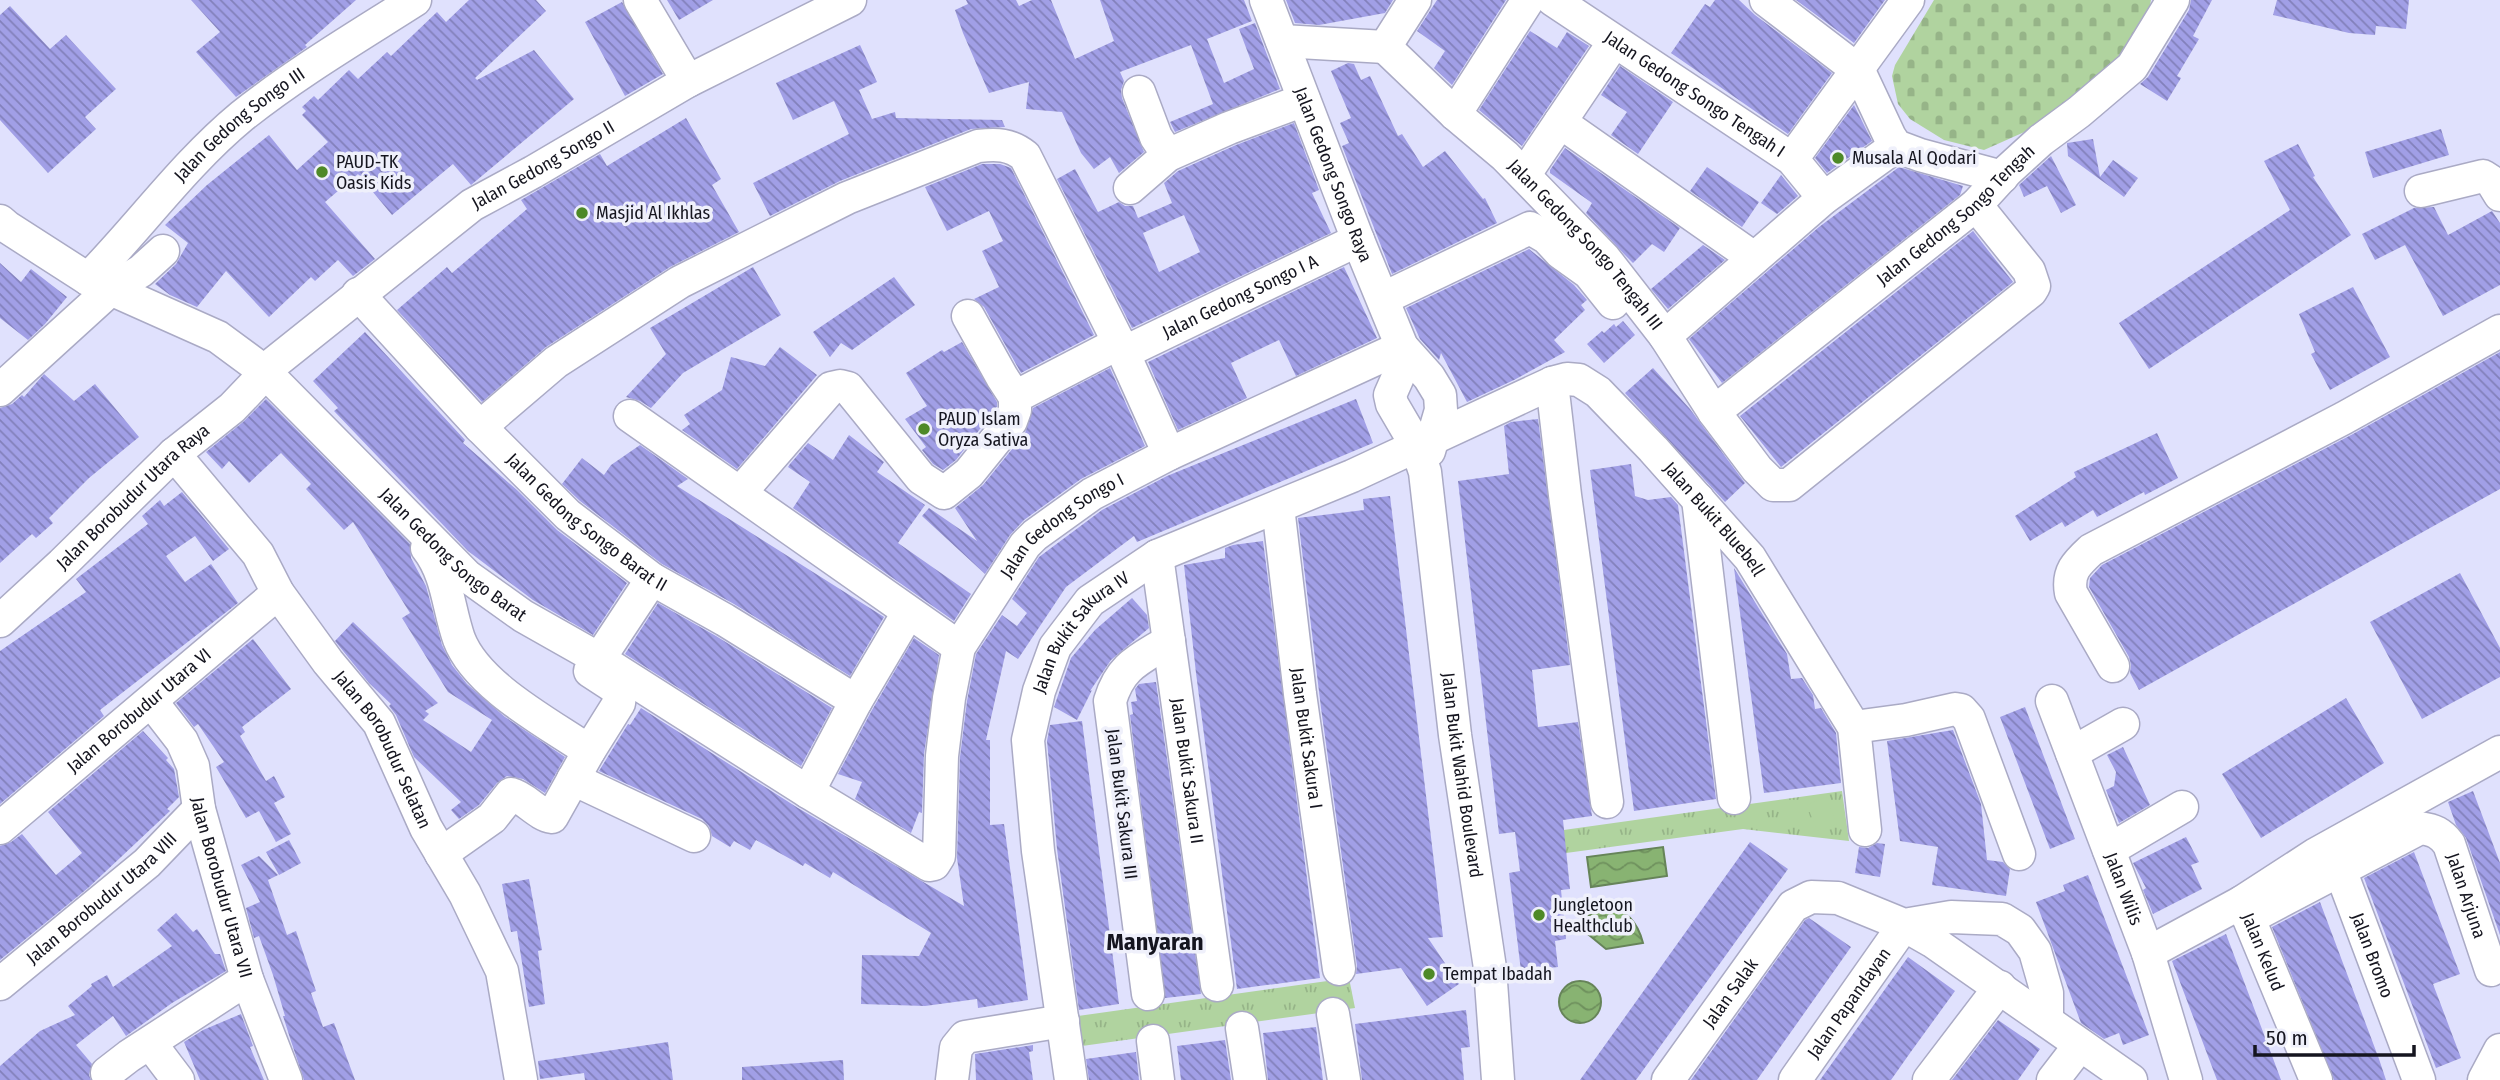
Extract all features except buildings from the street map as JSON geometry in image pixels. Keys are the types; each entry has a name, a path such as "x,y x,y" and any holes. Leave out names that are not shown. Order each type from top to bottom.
{"street":[{"name":"Jalan Gedong Songo III","path":"99,284 187,168 242,116 415,0"},
{"path":"640,0 688,81"},
{"name":"Jalan Gedong Songo II","path":"264,371 472,205 688,81 850,0"},
{"name":"Jalan Gedong Songo Raya","path":"1266,0 1402,347"},
{"path":"1282,41 1385,47 1415,0"},
{"path":"1455,114 1528,0"},
{"name":"Jalan Gedong Songo Tengah I","path":"1553,0 1792,159 1824,198"},
{"path":"1766,0 1858,71 1889,137 1896,146 2002,177"},
{"path":"1792,159 1908,0"},
{"name":"Jalan Gedong Songo Tengah","path":"1714,412 1976,205 2041,139 2079,112 2132,67 2173,0"},
{"path":"1525,174 1614,42"},
{"name":"Jalan Gedong Songo Tengah III","path":"1385,47 1455,114 1525,174 1605,259 1670,344 1714,412 1757,470 1773,485 1789,485 2031,291 2034,286 2029,271 1976,205"},
{"path":"1139,92 1156,137 1168,155"},
{"path":"1130,188 1168,155 1229,128 1304,100"},
{"path":"1560,122 1754,258"},
{"path":"480,427 556,362 680,282 847,198 978,146 997,144 1015,149 1026,156 1121,348 1169,454"},
{"path":"1384,298 1530,228 1547,238 1561,253 1588,273 1651,349 1663,354 1754,258 1824,198 1896,146"},
{"path":"2421,191 2483,176 2492,182 2500,195"},
{"name":"Jalan Gedong Songo Barat","path":"2,229 99,284 218,337 264,371 467,576 523,616 599,659 929,866"},
{"name":"Jalan Gedong Songo I A","path":"1015,397 1358,240"},
{"path":"0,390 99,284 141,271 163,251"},
{"name":"Jalan Gedong Songo Barat II","path":"358,294 480,427 568,515 652,579 856,701"},
{"path":"740,493 831,388 840,386 848,388 921,478 944,493 968,473 1011,421 1014,411 1015,397 968,316"},
{"path":"2113,666 2071,593 2069,581 2073,566 2091,550 2344,418 2500,331"},
{"path":"1402,347 1401,369 1390,395 1392,404 1424,452"},
{"path":"1402,347 1436,386 1440,395 1441,410 1424,452"},
{"name":"Jalan Gedong Songo I","path":"929,866 934,864 939,856 942,755 959,647 1025,545 1093,494 1169,454 1402,347"},
{"name":"Jalan Borobudur Utara Raya","path":"0,621 174,454 232,408 264,371"},
{"name":"Jalan Bukit Bluebell","path":"1424,452 1552,383 1567,379 1579,380 1598,392 1749,558 1854,727 1865,830"},
{"path":"1552,383 1607,802"},
{"path":"630,416 959,647"},
{"name":"Jalan Bukit Sakura IV","path":"1071,1080 1038,851 1028,740 1039,691 1055,647 1090,601 1157,556 1352,476 1424,452"},
{"name":"Jalan Bukit Wahid Boulevard","path":"1424,452 1455,736 1490,968 1498,1080"},
{"name":"Jalan Borobudur Selatan","path":"174,454 258,554 278,593 328,662 379,723 426,828 466,894 502,971 521,1080"},
{"path":"354,460 369,489 434,557 442,573 460,640 476,668 498,688 589,751"},
{"path":"1698,499 1734,798"},
{"name":"Jalan Bukit Sakura I","path":"1278,507 1300,694 1339,968"},
{"name":"Jalan Bukit Sakura II","path":"1157,556 1217,985"},
{"path":"599,659 652,579"},
{"name":"Jalan Borobudur Utara VI","path":"0,828 278,593"},
{"path":"808,792 856,701 908,613"},
{"name":"Jalan Bukit Sakura III","path":"1148,994 1110,701 1115,683 1126,669 1169,641"},
{"path":"441,854 484,824 507,799 515,795 551,818 619,703 620,695 613,686 574,660 565,642"},
{"name":"Jalan Borobudur Utara VII","path":"151,701 182,741 193,766 199,809 247,979 286,1080"},
{"name":"Jalan Wilis","path":"2052,701 2148,953 2186,1080"},
{"path":"1854,727 1961,710 1969,719 2020,854"},
{"path":"2072,752 2123,724"},
{"path":"2246,910 2316,854 2500,752"},
{"path":"573,779 694,836"},
{"path":"2109,850 2182,807"},
{"name":"Jalan Borobudur Utara VIII","path":"0,985 147,863 199,809"},
{"name":"Jalan Arjuna","path":"2341,872 2420,828 2441,834 2449,845 2491,971"},
{"path":"2148,953 2341,872"},
{"name":"Jalan Bromo","path":"2341,872 2419,1080"},
{"name":"Jalan Salak","path":"1668,1080 1793,906 1811,897 1838,898 1904,925"},
{"name":"Jalan Kelud","path":"2246,910 2316,1080"},
{"path":"1904,925 1951,917 1974,917 2001,919 2020,930 2035,951 2047,993 2047,1021"},
{"path":"1904,925 2000,987 2131,1080"},
{"name":"Jalan Papandayan","path":"1795,1080 1904,925"},
{"path":"107,1073 247,979"},
{"path":"1929,1080 2000,987"},
{"path":"1333,1014 1344,1080"},
{"path":"952,1080 956,1048 965,1037 1063,1021"},
{"path":"1242,1028 1250,1080"},
{"path":"1153,1041 1158,1080"},
{"path":"150,1043 178,1080"},
{"path":"2053,1080 2080,1045"},
{"path":"2484,1080 2500,1050"}],"green space":[{"path":"1934,0 2151,0 2146,29 2113,64 2038,126 1984,150 1944,140 1910,119 1898,104 1892,76 1895,65"},
{"path":"1842,791 1849,841 1743,829 1566,853 1535,834"},
{"path":"1826,797 1837,824 1817,831 1807,805"},
{"path":"1349,978 1355,1008 1082,1046 1078,1016"}],"water":[{"path":"1663,847 1667,876 1591,887 1587,857"},
{"path":"1605,906 1619,910 1630,918 1643,943 1606,949 1578,926 1596,909"},
{"path":"1580,981 1595,987 1601,1002 1595,1017 1580,1023 1565,1017 1559,1002 1565,987"}],"place":[{"name":"Musala Al Qodari","path":"1838,158"},
{"name":"PAUD-TK Oasis Kids","path":"322,172"},
{"name":"Masjid Al Ikhlas","path":"582,213"},
{"name":"PAUD Islam Oryza Sativa","path":"924,429"},
{"name":"Jungletoon Healthclub","path":"1539,915"},
{"name":"Tempat Ibadah","path":"1429,974"}],"district":[{"name":"Manyaran","path":"1155,942"}]}
